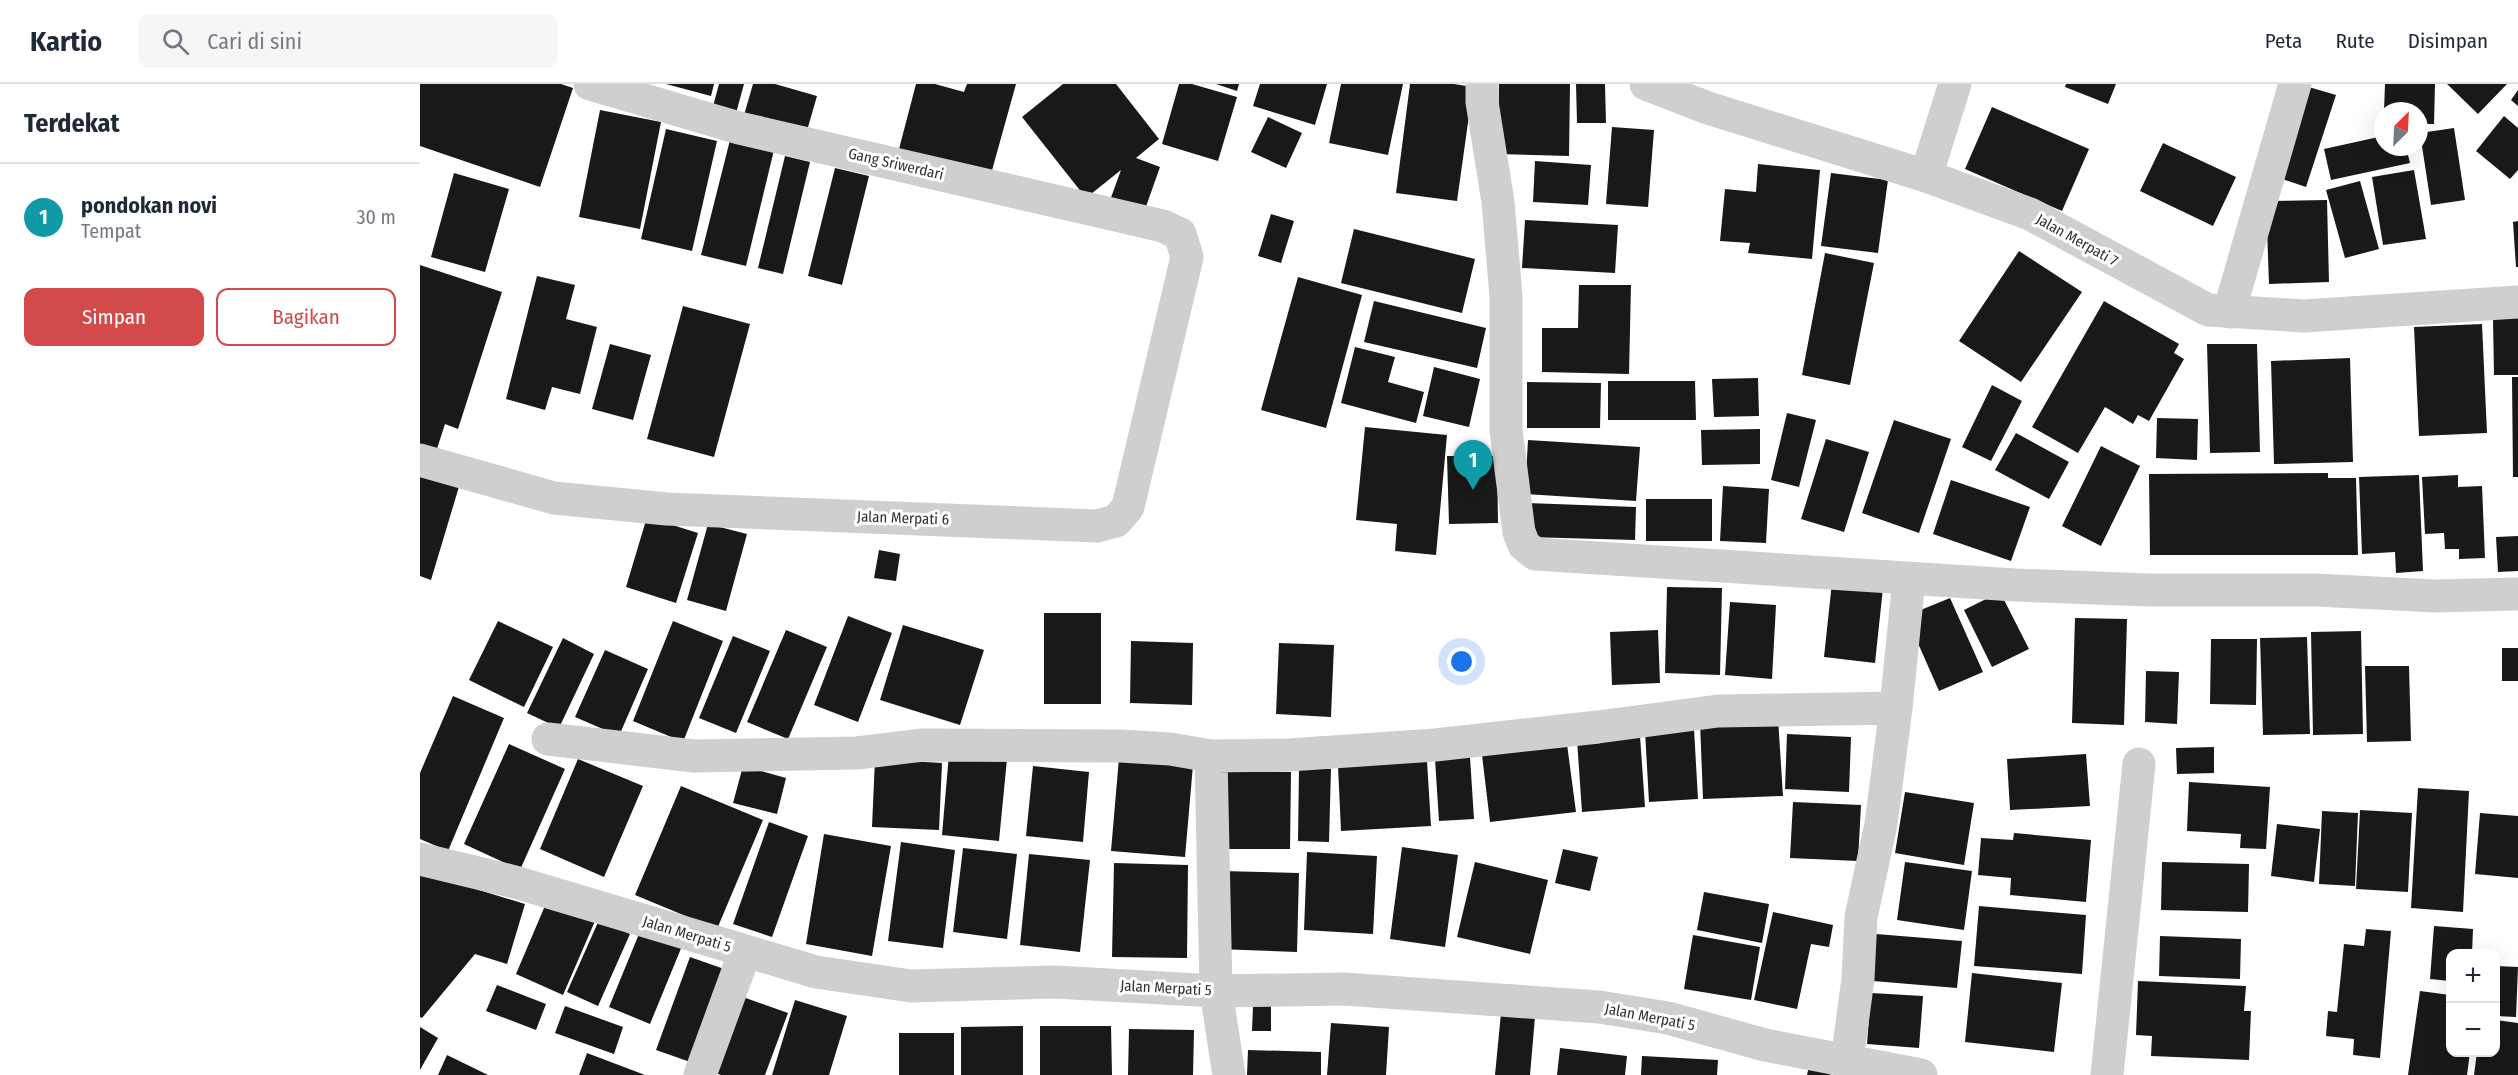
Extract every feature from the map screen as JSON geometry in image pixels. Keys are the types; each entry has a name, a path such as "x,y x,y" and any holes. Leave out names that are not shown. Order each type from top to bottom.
{"street":[{"name":"Gang Sriwerdari","path":"590,84 739,128 1163,226 1180,234 1187,257"},
{"path":"1482,84 1482,102 1498,202 1506,296 1506,430 1519,532 1524,545 1535,554 1660,564 1811,570 1909,579 2149,590 2305,590 2435,596 2518,594"},
{"name":"Jalan Merpati 7","path":"1646,84 1708,108 1926,176 2030,214 2208,310 2304,316 2518,302"},
{"path":"1926,176 1954,84"},
{"path":"2229,312 2295,84"},
{"name":"Jalan Merpati 6","path":"420,460 554,498 667,509 1096,526 1116,521 1128,507 1187,257"},
{"path":"1846,1068 1858,979 1861,917 1881,824 1909,579"},
{"path":"548,739 694,756 856,753 923,745 1120,746 1170,749 1211,756 1289,755 1435,745 1718,711 1896,708"},
{"path":"1211,756 1216,991 1229,1075"},
{"path":"2107,1075 2139,764"},
{"name":"Jalan Merpati 5","path":"420,859 515,882 816,972 911,986 1055,982 1216,991 1344,989 1599,1007 1668,1018 1846,1068 1921,1075"},
{"path":"700,1075 745,952"}],"building":[{"path":"420,84 561,84 573,88 540,187 420,146"},
{"path":"666,84 714,84 711,96"},
{"path":"719,84 744,84 735,117 712,110"},
{"path":"753,84 775,84 817,96 804,141 742,122"},
{"path":"916,84 935,84 964,92 967,84 1016,84 991,174 899,149"},
{"path":"1063,84 1116,84 1159,139 1136,158 1160,167 1143,215 1109,203 1121,170 1086,198 1022,117"},
{"path":"1179,84 1192,84 1237,97 1218,161 1162,144"},
{"path":"1216,84 1239,84 1237,91"},
{"path":"1260,84 1327,84 1315,125 1253,106"},
{"path":"1341,84 1403,84 1388,155 1329,143"},
{"path":"1410,84 1454,84 1473,87 1457,201 1396,193"},
{"path":"1499,84 1570,84 1569,156 1498,154"},
{"path":"1576,84 1605,84 1606,123 1577,123"},
{"path":"2066,84 2116,84 2108,104 2065,87"},
{"path":"2385,84 2435,84 2434,124 2428,124 2428,102 2384,102"},
{"path":"2447,84 2507,84 2478,114"},
{"path":"2302,85 2336,95 2306,187 2273,176"},
{"path":"2518,90 2518,106 2511,100"},
{"path":"1992,107 2089,149 2062,211 1965,169"},
{"path":"600,110 661,122 640,229 579,217"},
{"path":"2504,116 2518,128 2518,170 2510,179 2476,151"},
{"path":"1268,117 1302,133 1286,168 1251,152"},
{"path":"1612,127 1654,130 1648,207 1606,204"},
{"path":"2454,128 2465,200 2431,205 2424,156 2428,156 2428,132"},
{"path":"666,129 717,141 692,251 641,239"},
{"path":"2374,138 2374,156 2408,156 2410,163 2331,180 2324,149"},
{"path":"730,140 774,150 746,266 701,255"},
{"path":"2163,143 2236,177 2213,226 2140,191"},
{"path":"785,156 810,162 783,274 758,268"},
{"path":"1535,161 1591,165 1588,205 1533,202"},
{"path":"1758,164 1820,170 1812,259 1748,253 1750,243 1720,241 1725,189 1756,192"},
{"path":"835,168 869,176 842,285 808,276"},
{"path":"2414,170 2426,239 2383,245 2372,177"},
{"path":"454,173 509,189 485,272 431,257"},
{"path":"1831,173 1888,180 1878,253 1821,246"},
{"path":"2360,181 2379,249 2345,258 2326,190"},
{"path":"2327,200 2329,282 2269,284 2266,201"},
{"path":"1271,214 1294,221 1281,263 1258,256"},
{"path":"1525,220 1618,225 1615,273 1522,268"},
{"path":"2518,221 2518,267 2516,267 2513,222"},
{"path":"1354,229 1475,259 1462,313 1341,283"},
{"path":"2019,251 2082,292 2021,382 1959,341"},
{"path":"1825,253 1874,263 1850,385 1802,375"},
{"path":"420,265 502,292 458,429 445,424 435,455 420,450"},
{"path":"537,276 575,285 566,319 597,327 580,394 552,387 545,410 506,399"},
{"path":"1298,277 1362,295 1326,428 1261,410"},
{"path":"1579,285 1631,285 1629,374 1542,372 1542,328 1578,328"},
{"path":"1374,301 1486,328 1477,368 1364,342"},
{"path":"2104,301 2179,344 2174,353 2184,359 2149,421 2138,415 2133,424 2105,407 2078,453 2032,427"},
{"path":"683,306 750,324 714,457 647,439"},
{"path":"2518,318 2518,375 2494,375 2493,319"},
{"path":"2482,324 2487,433 2419,436 2414,327"},
{"path":"610,344 651,355 633,420 592,409"},
{"path":"2207,344 2257,344 2260,452 2210,453"},
{"path":"1355,347 1395,357 1388,382 1424,392 1416,423 1341,403"},
{"path":"2350,358 2353,462 2274,464 2271,361"},
{"path":"1434,367 1480,379 1469,427 1423,416"},
{"path":"2512,377 2518,377 2518,477 2513,477"},
{"path":"1758,378 1759,416 1714,417 1712,379"},
{"path":"1608,381 1695,381 1696,420 1608,420"},
{"path":"1527,382 1601,383 1600,428 1527,428"},
{"path":"1992,385 2022,401 1991,461 1962,447"},
{"path":"1787,413 1816,420 1799,487 1771,480"},
{"path":"2157,418 2198,419 2197,460 2156,458"},
{"path":"1894,420 1951,439 1919,533 1862,513"},
{"path":"1365,427 1447,435 1436,555 1395,551 1397,524 1356,520"},
{"path":"1760,429 1760,464 1702,465 1701,430"},
{"path":"2016,433 2069,462 2049,499 1995,470"},
{"path":"1826,439 1869,452 1844,532 1801,519"},
{"path":"1528,440 1640,447 1636,501 1525,494"},
{"path":"2101,446 2140,466 2101,546 2062,526"},
{"path":"1447,456 1497,456 1498,523 1449,524"},
{"path":"420,468 461,480 431,580 420,576"},
{"path":"2328,473 2328,478 2356,478 2358,555 2150,555 2149,474"},
{"path":"2419,475 2423,571 2396,573 2395,552 2362,554 2359,477"},
{"path":"2458,475 2458,487 2482,486 2485,558 2459,559 2459,549 2445,549 2444,533 2425,534 2422,477"},
{"path":"1951,480 2030,507 2011,561 1933,534"},
{"path":"1723,486 1769,489 1766,543 1720,541"},
{"path":"1646,499 1712,499 1712,541 1646,541"},
{"path":"1527,503 1636,507 1635,540 1527,537"},
{"path":"647,517 698,533 676,603 626,587"},
{"path":"708,524 747,534 726,611 687,600"},
{"path":"2518,536 2518,571 2498,572 2496,537"},
{"path":"879,550 900,554 896,581 874,578"},
{"path":"1832,582 1883,588 1875,663 1824,657"},
{"path":"1667,587 1722,588 1720,675 1665,673"},
{"path":"2000,592 2029,649 1992,667 1964,610"},
{"path":"1950,598 1983,672 1939,691 1906,616"},
{"path":"1730,602 1776,605 1772,679 1725,675"},
{"path":"1044,613 1101,613 1101,704 1044,704"},
{"path":"848,616 892,633 858,722 814,705"},
{"path":"2075,618 2127,619 2124,725 2072,723"},
{"path":"498,621 553,647 524,707 469,680"},
{"path":"673,621 723,641 683,742 633,721"},
{"path":"903,625 984,650 960,725 880,700"},
{"path":"786,630 827,647 788,739 747,722"},
{"path":"1658,630 1660,683 1612,685 1610,632"},
{"path":"2361,631 2363,734 2313,735 2311,632"},
{"path":"733,636 770,651 736,733 699,718"},
{"path":"2307,637 2310,734 2263,735 2260,638"},
{"path":"563,638 594,654 559,728 527,713"},
{"path":"2211,639 2257,639 2256,705 2210,704"},
{"path":"1131,641 1193,643 1192,705 1130,703"},
{"path":"1279,643 1334,645 1331,717 1276,714"},
{"path":"2502,648 2518,648 2518,681 2502,681"},
{"path":"605,650 648,669 619,736 575,717"},
{"path":"2365,666 2409,666 2411,741 2367,742"},
{"path":"2146,671 2179,672 2177,724 2145,722"},
{"path":"453,696 504,718 448,851 420,839 420,773"},
{"path":"1778,718 1783,796 1703,799 1700,722"},
{"path":"1694,729 1698,799 1649,802 1645,731"},
{"path":"1787,734 1851,737 1849,792 1785,789"},
{"path":"1640,736 1645,807 1582,812 1577,740"},
{"path":"509,744 565,769 520,870 464,844"},
{"path":"1567,744 1576,812 1490,822 1482,755"},
{"path":"2214,747 2214,773 2177,774 2176,748"},
{"path":"949,754 1007,759 999,841 942,835"},
{"path":"2086,754 2090,806 2010,810 2007,759"},
{"path":"1470,757 1474,819 1439,821 1435,759"},
{"path":"1119,758 1193,765 1185,857 1111,851"},
{"path":"578,759 643,786 604,877 540,849"},
{"path":"875,759 942,763 939,830 872,827"},
{"path":"1427,761 1431,826 1341,831 1338,766"},
{"path":"743,766 786,778 777,814 733,803"},
{"path":"1033,766 1089,772 1083,842 1026,836"},
{"path":"1299,768 1331,769 1329,842 1298,841"},
{"path":"1220,771 1291,772 1290,849 1219,849"},
{"path":"2189,782 2270,787 2266,849 2240,848 2241,834 2187,831"},
{"path":"681,786 763,820 717,929 635,895"},
{"path":"2418,788 2469,791 2463,912 2411,908"},
{"path":"1905,792 1974,803 1964,865 1895,853"},
{"path":"1793,802 1861,805 1858,861 1790,858"},
{"path":"2360,810 2412,813 2408,892 2356,889"},
{"path":"2322,811 2358,813 2355,886 2319,884"},
{"path":"2480,813 2518,816 2518,878 2475,874"},
{"path":"769,822 808,836 772,937 733,924"},
{"path":"2277,824 2320,829 2314,882 2271,876"},
{"path":"2014,833 2091,840 2086,902 2010,895 2011,878 1978,875 1981,838 2013,840"},
{"path":"824,834 891,846 872,956 806,944"},
{"path":"901,842 955,850 943,948 888,941"},
{"path":"1402,847 1458,855 1445,947 1390,939"},
{"path":"963,848 1017,854 1007,939 953,932"},
{"path":"1563,849 1598,857 1590,891 1555,883"},
{"path":"1307,852 1377,856 1373,934 1304,930"},
{"path":"1029,854 1090,860 1080,952 1020,945"},
{"path":"1475,862 1548,880 1530,954 1457,937"},
{"path":"1905,862 1972,871 1964,930 1897,920"},
{"path":"2162,862 2249,864 2248,912 2161,910"},
{"path":"1114,863 1188,865 1187,958 1112,957"},
{"path":"1221,871 1299,873 1297,952 1218,949"},
{"path":"420,872 525,904 507,964 475,954 422,1018 420,1017"},
{"path":"1704,892 1769,904 1762,943 1697,930"},
{"path":"547,901 595,921 563,995 516,974"},
{"path":"1979,906 2086,915 2082,974 1974,966"},
{"path":"1773,912 1833,925 1829,947 1811,944 1797,1009 1754,1000"},
{"path":"599,920 630,934 598,1006 567,992"},
{"path":"2434,926 2473,929 2472,949 2446,949 2446,981 2430,979"},
{"path":"641,929 682,946 650,1024 609,1007"},
{"path":"2366,929 2391,931 2380,1058 2353,1055 2354,1039 2326,1036 2328,1011 2337,1012 2344,944 2364,946"},
{"path":"1876,934 1962,941 1957,988 1873,981"},
{"path":"1693,935 1760,947 1751,1000 1684,989"},
{"path":"2160,936 2241,939 2240,979 2159,976"},
{"path":"690,957 727,970 693,1063 656,1050"},
{"path":"2500,966 2518,967 2516,1017 2500,1016"},
{"path":"1972,973 2062,983 2054,1052 1965,1042"},
{"path":"2138,981 2246,986 2244,1011 2251,1011 2249,1060 2151,1056 2152,1036 2136,1035"},
{"path":"497,985 546,1004 536,1030 486,1011"},
{"path":"2420,991 2446,994 2446,1057 2469,1057 2467,1075 2408,1075"},
{"path":"1871,993 1923,996 1919,1048 1867,1044"},
{"path":"740,996 788,1013 765,1075 721,1075 712,1072"},
{"path":"795,1000 847,1016 829,1075 772,1075"},
{"path":"565,1006 623,1027 614,1054 555,1033"},
{"path":"1253,1006 1271,1006 1271,1031 1252,1031"},
{"path":"1501,1013 1535,1017 1530,1075 1495,1075"},
{"path":"2500,1021 2518,1023 2518,1075 2474,1075 2476,1057 2500,1057"},
{"path":"1331,1023 1389,1027 1386,1075 1327,1075"},
{"path":"1023,1026 1023,1075 961,1075 961,1027"},
{"path":"1040,1026 1111,1026 1112,1075 1040,1075"},
{"path":"420,1027 438,1038 420,1070"},
{"path":"1129,1029 1194,1030 1193,1075 1128,1075"},
{"path":"899,1033 954,1033 954,1075 899,1075"},
{"path":"1560,1048 1627,1056 1625,1075 1557,1075"},
{"path":"1248,1050 1321,1052 1321,1075 1247,1075"},
{"path":"587,1053 645,1075 579,1075"},
{"path":"447,1055 488,1075 438,1075"},
{"path":"1642,1056 1718,1060 1717,1075 1641,1075"},
{"path":"1809,1066 1832,1075 1807,1075"}],"place":[{"name":"pondokan novi","path":"1473,490"}]}
